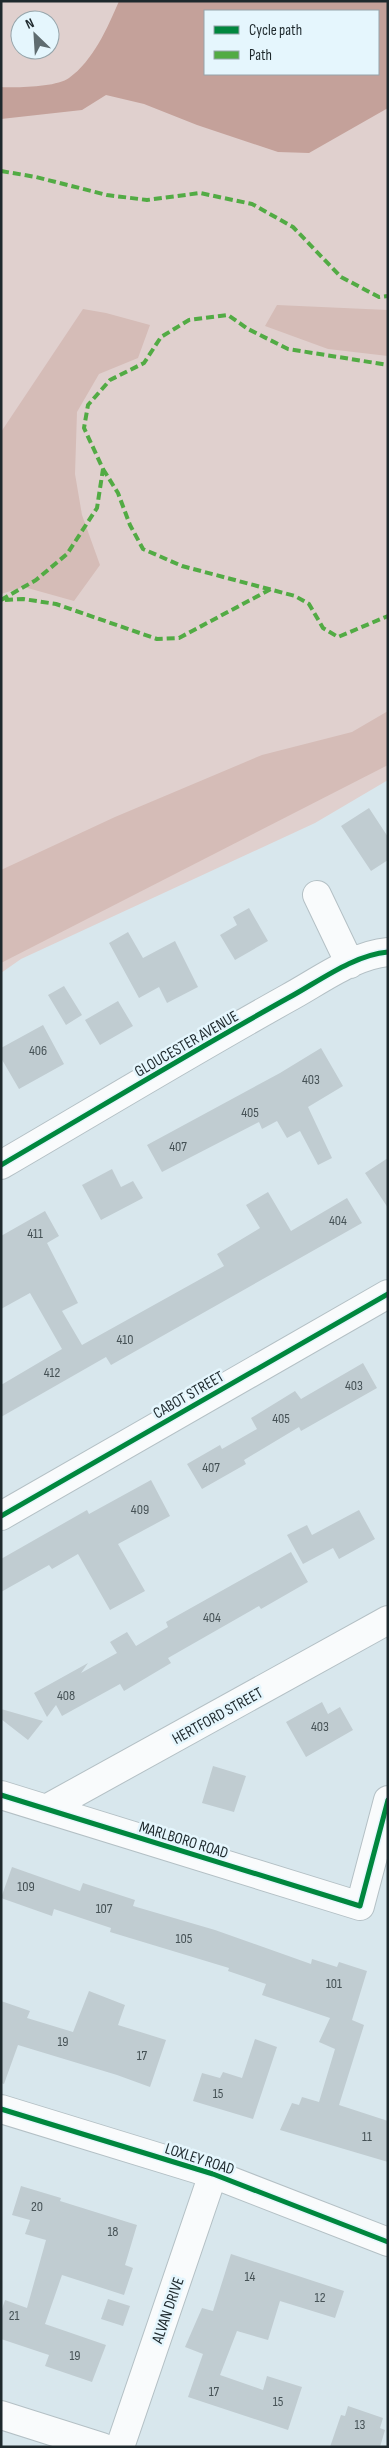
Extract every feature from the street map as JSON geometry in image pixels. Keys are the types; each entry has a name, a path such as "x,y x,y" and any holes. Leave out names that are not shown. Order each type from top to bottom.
{"street":[{"path":"317,895 350,964"},
{"name":"GLOUCESTER AVENUE","path":"1,1165 350,964 388,952"},
{"name":"CABOT STREET","path":"1,1516 388,1294"},
{"name":"HERTFORD STREET","path":"46,1809 388,1620"},
{"name":"MARLBORO ROAD","path":"1,1795 360,1906 388,1800"},
{"name":"LOXLEY ROAD","path":"1,2109 213,2174 388,2242"},
{"name":"ALVAN DRIVE","path":"120,2447 213,2174"},
{"path":"1,2415 102,2447"}],"shaded area":[{"path":"1,1 388,1 388,780 315,823 21,959 1,973"},
{"path":"119,1 388,1 388,108 309,153 278,152 197,125 144,104 106,95 82,110 1,119 1,87 46,85 69,78 78,71 105,32"},
{"path":"277,305 388,310 388,356 328,349 265,326"},
{"path":"83,309 150,325 138,358 99,374 77,412 75,474 82,515 100,565 74,601 24,587 1,594 1,432"},
{"path":"388,711 388,765 1,963 1,870 115,817 262,755 352,732"}],"building":[{"path":"369,808 388,837 388,860 371,871 341,826"},
{"path":"249,908 268,941 235,960 220,935 237,925 233,917"},
{"path":"128,932 143,958 175,941 198,987 167,1003 159,987 139,998 109,943"},
{"path":"64,986 82,1015 66,1025 48,995"},
{"path":"118,1001 133,1026 100,1045 85,1020"},
{"path":"43,1025 64,1064 19,1089 1,1058 1,1048"},
{"path":"321,1048 343,1086 308,1107 332,1158 318,1165 300,1131 287,1138 277,1121 262,1129 259,1122 162,1172 147,1145 280,1073"},
{"path":"388,1158 388,1208 365,1173"},
{"path":"112,1169 121,1187 133,1181 143,1198 101,1220 82,1185"},
{"path":"268,1192 291,1231 347,1198 362,1223 111,1365 106,1357 1,1417 1,1385 62,1349 30,1293 1,1309 1,1236 45,1211 59,1236 47,1243 78,1303 62,1311 82,1345 224,1266 217,1254 260,1228 246,1205"},
{"path":"363,1363 377,1388 301,1431 299,1427 244,1460 246,1464 202,1489 187,1464 220,1445 222,1449 257,1429 251,1418 295,1391 301,1399"},
{"path":"151,1480 170,1516 118,1544 145,1591 110,1610 78,1554 52,1569 49,1565 1,1592 1,1559 87,1510 89,1514"},
{"path":"359,1510 375,1539 339,1559 333,1548 303,1564 287,1535 307,1525 312,1535"},
{"path":"291,1552 308,1582 261,1609 259,1606 168,1658 171,1663 124,1691 120,1684 62,1716 56,1705 47,1717 34,1693 88,1663 81,1673 117,1653 110,1642 127,1632 136,1646 168,1627 166,1622"},
{"path":"322,1702 328,1714 340,1707 353,1730 306,1757 286,1722"},
{"path":"1,1709 43,1721 28,1740 1,1719"},
{"path":"213,1766 246,1776 234,1812 202,1803"},
{"path":"12,1867 80,1891 83,1883 135,1900 133,1906 215,1930 311,1964 312,1959 337,1967 339,1962 367,1971 352,2020 364,2025 339,2105 388,2121 388,2162 280,2130 292,2103 299,2105 302,2097 319,2102 335,2049 319,2042 330,2018 262,1995 266,1984 228,1971 229,1968 110,1932 111,1928 54,1909 52,1916 1,1898"},
{"path":"89,1991 125,2005 118,2025 166,2040 150,2087 18,2045 4,2084 1,2083 1,2001 30,2011 27,2018 73,2032"},
{"path":"255,2039 277,2047 253,2119 193,2101 202,2073 220,2078 223,2072 242,2078"},
{"path":"21,2186 61,2198 60,2201 137,2225 125,2265 133,2268 124,2295 62,2275 45,2324 106,2345 92,2382 45,2366 49,2355 1,2339 1,2312 5,2300 27,2308 46,2240 25,2234 30,2220 12,2215"},
{"path":"231,2254 344,2291 335,2318 280,2301 268,2340 237,2331 220,2375 263,2390 267,2376 302,2387 288,2430 188,2397 203,2354 185,2347 202,2308 213,2311"},
{"path":"108,2299 130,2306 123,2326 101,2319"},
{"path":"348,2406 383,2418 380,2428 385,2430 380,2447 330,2447 341,2415 345,2416"}],"marked path":[{"path":"1,171 36,177 107,195 147,200 200,193 252,204 293,227 341,277 379,297 388,296"},
{"path":"1,600 36,580 67,554 97,508 103,469 84,428 88,405 110,380 144,363 161,337 189,320 228,315 248,329 288,349 388,365"},
{"path":"103,469 118,493 130,525 143,549 182,566 295,596 309,604 323,628 338,637 388,616"},
{"path":"5,600 23,599 56,604 157,639 179,638 271,589"}],"cycle path":[{"path":"1,1165 336,970 362,958 388,952"},
{"path":"1,1516 388,1294"},
{"path":"1,1795 360,1906 388,1800"},
{"path":"1,2109 213,2174 388,2242"}]}
